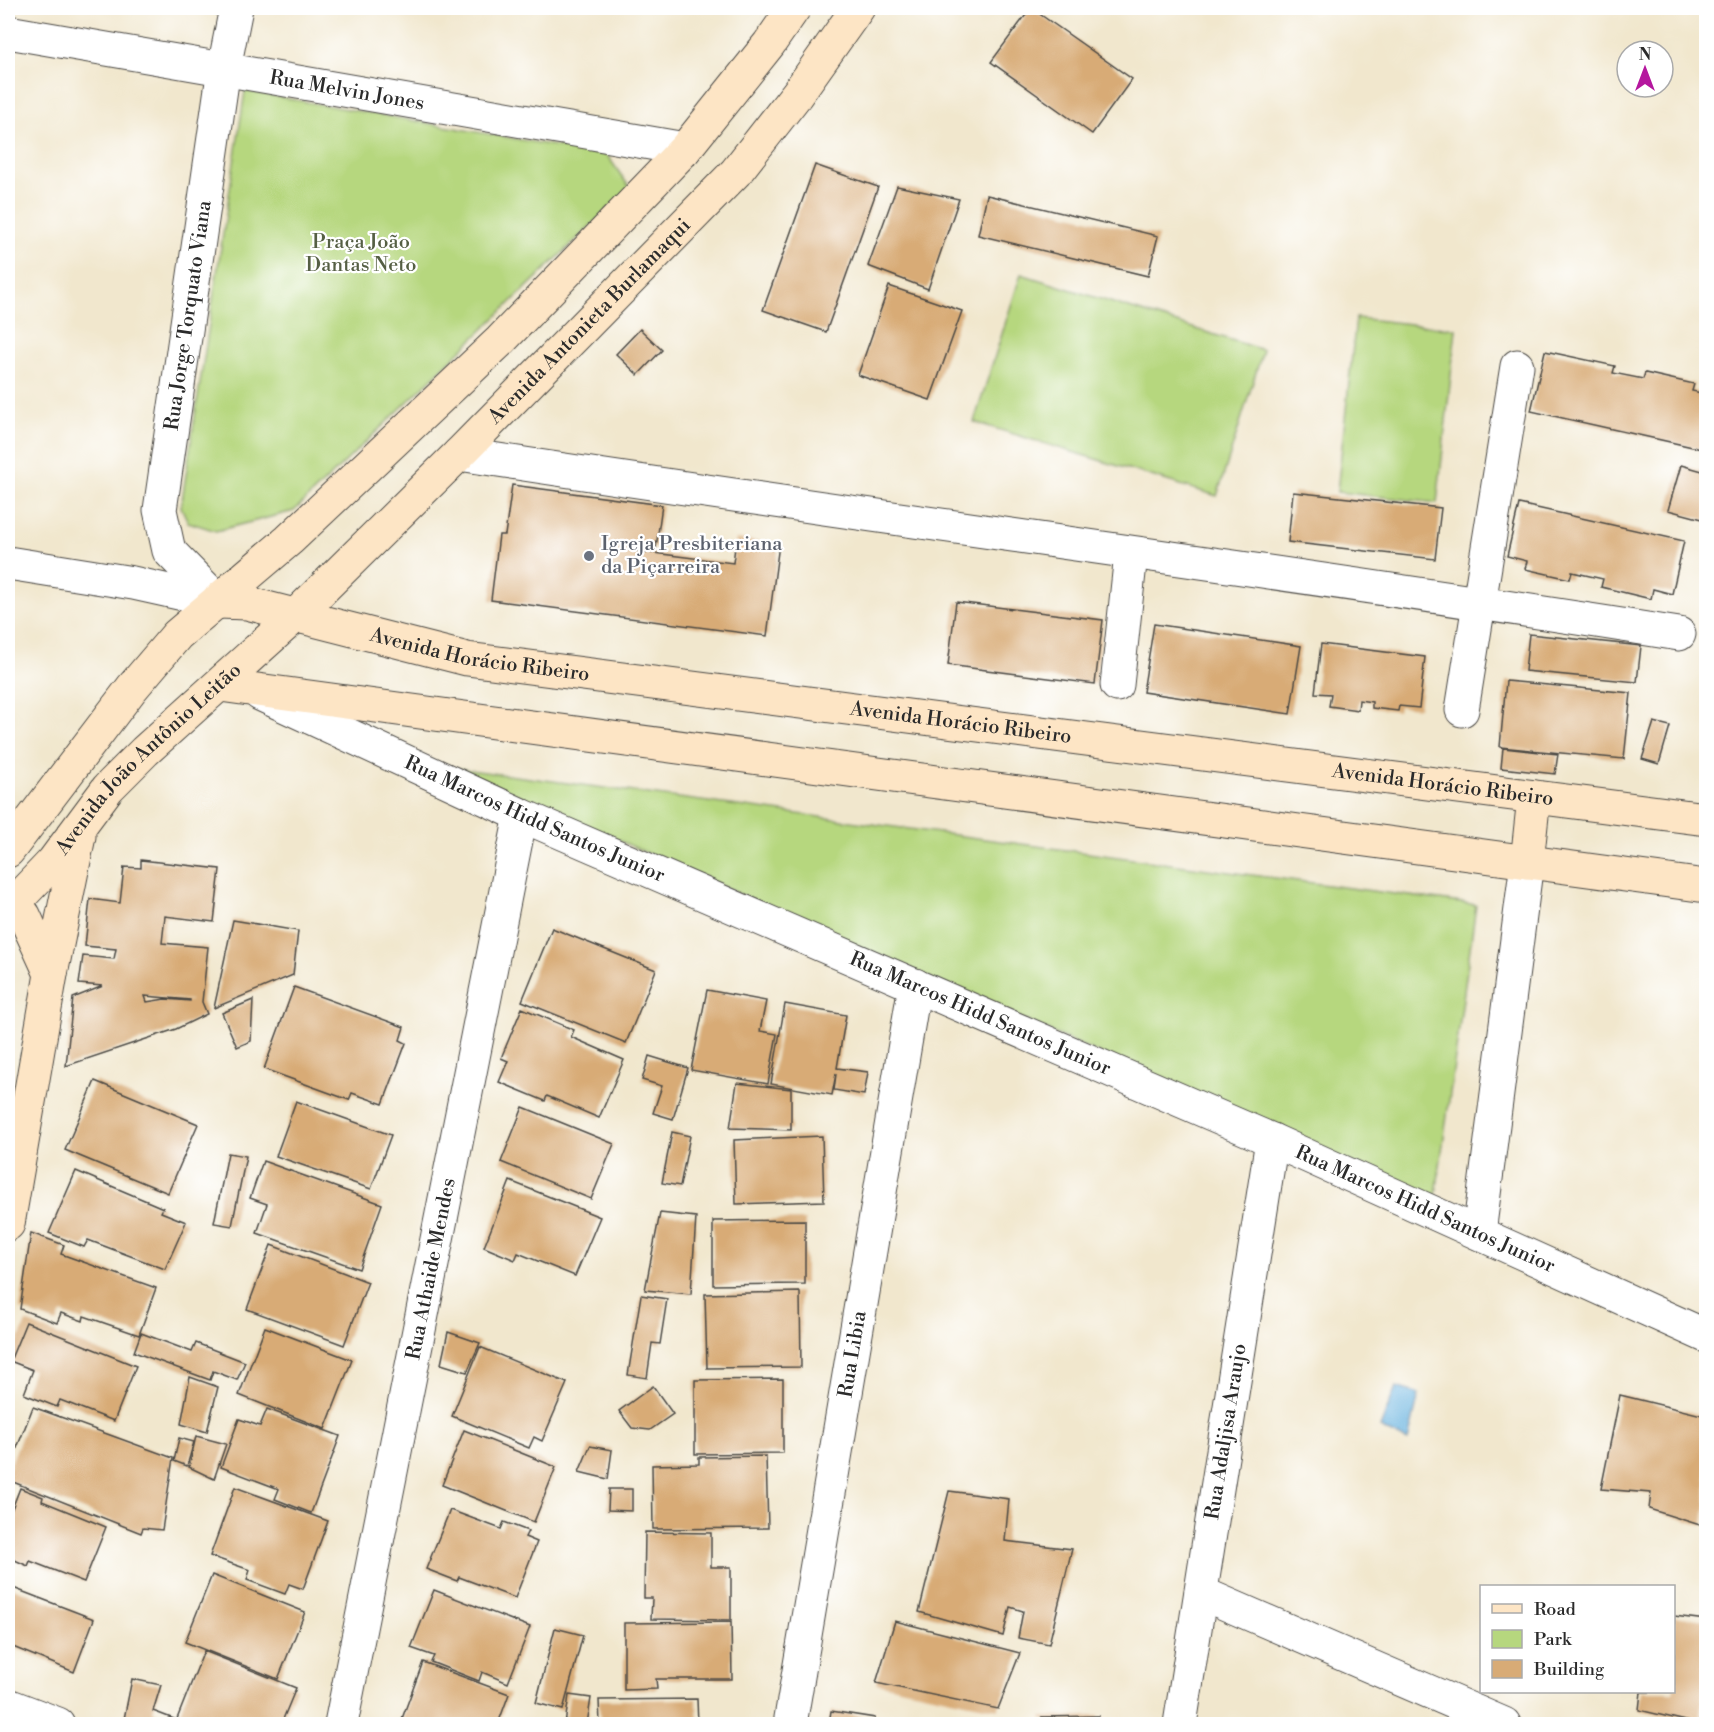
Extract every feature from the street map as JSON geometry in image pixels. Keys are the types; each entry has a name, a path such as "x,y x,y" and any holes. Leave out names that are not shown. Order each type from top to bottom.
{"street":[{"name":"Rua Jorge Torquato Viana","path":"219,602 169,551 160,510 224,68 236,8"},
{"path":"8,851 177,635 219,602 500,341 685,149 769,44 794,8"},
{"name":"Avenida Antonieta Burlamaqui","path":"296,615 459,454 736,172 797,94 858,8"},
{"name":"Rua Melvin Jones","path":"8,32 685,149"},
{"path":"1462,710 1517,366"},
{"path":"459,454 1131,554 1479,602 1679,634"},
{"path":"1117,684 1131,554"},
{"path":"8,563 133,584 219,602"},
{"name":"Avenida Horácio Ribeiro","path":"219,602 248,603 467,659 1707,819"},
{"name":"Avenida João Antônio Leitão","path":"9,906 53,862 108,788 145,751 296,615"},
{"path":"220,684 1707,886"},
{"name":"Rua Marcos Hidd Santos Junior","path":"253,690 521,815 1272,1140 1707,1336"},
{"path":"1479,1233 1534,797"},
{"name":"Rua Athaide Mendes","path":"341,1725 521,815"},
{"path":"8,1224 51,974 81,823"},
{"path":"9,906 24,915 51,974"},
{"name":"Rua Libia","path":"790,1725 915,985"},
{"name":"Rua Adaljisa Araujo","path":"1180,1725 1272,1140"},
{"path":"1201,1593 1504,1725"},
{"path":"8,1705 58,1725"}],"green space":[{"name":"Praça João Dantas Neto","path":"245,91 607,155 630,188 294,511 216,531 188,522 181,507"},
{"path":"1021,274 1263,350 1217,496 974,422"},
{"path":"1356,318 1456,329 1437,503 1337,492"},
{"path":"455,768 1476,905 1435,1202"}],"water":[{"path":"1396,1387 1419,1394 1408,1441 1380,1428"}],"building":[{"path":"1031,8 1132,79 1092,134 991,62"},
{"path":"815,165 878,187 826,332 763,310"},
{"path":"897,186 959,199 928,289 868,266"},
{"path":"987,195 1158,236 1148,276 978,235"},
{"path":"889,286 962,311 930,400 858,375"},
{"path":"640,329 662,350 638,375 616,354"},
{"path":"1545,351 1615,366 1613,373 1643,379 1645,373 1694,384 1692,391 1706,394 1706,450 1531,411"},
{"path":"1681,465 1706,472 1706,520 1668,510"},
{"name":"Igreja Presbiteriana da Piçarreira","path":"512,485 662,505 656,548 630,545 630,550 733,563 736,539 779,544 767,636 491,600 499,535 505,535"},
{"path":"1293,492 1441,508 1435,559 1288,542"},
{"path":"1519,504 1684,541 1672,594 1653,589 1651,599 1601,587 1603,579 1572,572 1570,579 1525,569 1527,561 1507,556"},
{"path":"956,602 1103,620 1095,684 948,665"},
{"path":"1154,624 1301,646 1290,714 1143,692"},
{"path":"1529,634 1641,646 1637,682 1525,671"},
{"path":"1321,644 1425,657 1419,708 1399,706 1398,711 1372,708 1372,702 1359,700 1358,710 1329,706 1331,694 1315,693"},
{"path":"1506,681 1631,693 1624,759 1500,747"},
{"path":"1654,722 1670,726 1659,764 1642,759"},
{"path":"1503,748 1558,754 1555,774 1501,768"},
{"path":"141,860 220,869 214,922 165,916 162,943 208,947 202,1002 207,1014 176,1029 66,1066 73,998 103,986 79,984 83,956 114,959 116,949 85,946 90,899 120,903 124,867 141,868","holes":["145,996 190,1000 165,999 147,1002"]},
{"path":"233,920 298,931 293,975 214,1008"},
{"path":"552,928 656,970 626,1043 522,1001"},
{"path":"294,987 404,1027 400,1040 406,1043 383,1104 352,1093 349,1100 264,1069"},
{"path":"707,990 766,1001 760,1031 777,1034 768,1084 691,1070"},
{"path":"253,1000 251,1041 237,1047 222,1013"},
{"path":"785,1004 846,1015 837,1068 868,1072 864,1095 834,1090 836,1074 832,1095 771,1084"},
{"path":"522,1008 574,1030 571,1037 624,1060 599,1118 547,1096 545,1101 499,1082 508,1061 501,1058"},
{"path":"649,1056 688,1068 673,1119 653,1113 662,1086 642,1080"},
{"path":"95,1081 198,1124 168,1193 65,1150"},
{"path":"737,1083 791,1089 791,1130 730,1128"},
{"path":"296,1101 391,1135 371,1189 276,1156"},
{"path":"523,1107 614,1144 591,1199 501,1162"},
{"path":"672,1132 690,1136 680,1186 662,1183"},
{"path":"822,1136 824,1201 736,1204 734,1140"},
{"path":"228,1153 246,1156 232,1226 214,1223"},
{"path":"263,1161 382,1204 359,1269 257,1233 267,1204 250,1198"},
{"path":"76,1171 163,1208 161,1212 186,1222 165,1269 88,1240 84,1247 49,1233"},
{"path":"510,1181 600,1217 575,1276 518,1253 515,1260 484,1247"},
{"path":"660,1213 696,1217 691,1294 645,1290"},
{"path":"805,1220 805,1284 713,1285 713,1221"},
{"path":"31,1233 64,1245 61,1254 156,1288 139,1335 84,1316 83,1321 61,1313 57,1323 20,1309"},
{"path":"271,1245 368,1282 344,1345 247,1309"},
{"path":"800,1292 801,1367 707,1368 705,1294"},
{"path":"641,1295 667,1299 660,1344 652,1343 647,1378 628,1375"},
{"path":"26,1322 136,1366 114,1421 60,1400 57,1407 24,1394 33,1370 10,1361"},
{"path":"265,1327 352,1360 325,1429 239,1395"},
{"path":"448,1332 480,1343 467,1372 441,1364"},
{"path":"141,1333 192,1352 196,1343 245,1362 237,1380 213,1371 210,1380 134,1352"},
{"path":"480,1347 567,1383 542,1441 534,1437 529,1448 452,1416"},
{"path":"190,1377 218,1387 207,1432 181,1424"},
{"path":"783,1379 783,1453 695,1454 695,1380"},
{"path":"653,1386 673,1414 650,1430 632,1428 619,1411"},
{"path":"1620,1395 1706,1416 1706,1500 1703,1526 1649,1509 1651,1493 1601,1489"},
{"path":"33,1407 173,1458 162,1530 143,1528 141,1533 8,1480 8,1471"},
{"path":"267,1409 340,1436 311,1513 275,1499 279,1489 221,1467 239,1419 260,1426"},
{"path":"464,1430 556,1467 534,1522 442,1485"},
{"path":"196,1436 226,1444 214,1479 189,1467"},
{"path":"179,1438 194,1442 187,1466 174,1461"},
{"path":"590,1446 612,1450 608,1479 579,1472"},
{"path":"766,1456 768,1528 653,1529 652,1465 699,1464 699,1457"},
{"path":"235,1487 328,1521 303,1589 289,1584 285,1594 247,1580 250,1570 210,1556"},
{"path":"20,1488 43,1497 42,1501 106,1527 84,1582 30,1561 28,1566 8,1557 8,1519"},
{"path":"609,1489 632,1489 632,1511 608,1510"},
{"path":"949,1491 1009,1499 1005,1541 1072,1549 1049,1644 1018,1638 1023,1611 1010,1607 1003,1636 919,1612"},
{"path":"450,1510 501,1529 504,1522 528,1531 525,1537 537,1542 515,1598 459,1577 457,1581 426,1569"},
{"path":"645,1532 711,1533 711,1567 731,1567 731,1620 651,1619 652,1598 644,1598"},
{"path":"212,1575 305,1612 278,1679 185,1642"},
{"path":"8,1586 94,1619 74,1672 8,1645"},
{"path":"434,1590 530,1627 508,1683 482,1672 479,1681 431,1662 434,1656 411,1648"},
{"path":"1675,1616 1706,1620 1706,1671 1699,1724 1639,1710 1641,1693 1675,1693"},
{"path":"895,1621 1020,1653 998,1709 876,1683"},
{"path":"731,1622 732,1679 656,1679 657,1689 624,1690 624,1623"},
{"path":"555,1628 583,1635 563,1710 536,1703"},
{"path":"204,1651 296,1688 281,1724 190,1724 177,1719"},
{"path":"423,1662 509,1694 498,1724 400,1724"},
{"path":"132,1679 161,1685 153,1711 187,1724 123,1724"},
{"path":"569,1695 591,1698 587,1724 565,1724"},
{"path":"697,1699 698,1724 600,1724 599,1700"},
{"path":"831,1711 875,1718 875,1724 829,1724"},
{"path":"1099,1716 1097,1724 1047,1724 1042,1717"}],"place":[{"name":"Igreja Presbiteriana da Piçarreira","path":"589,556"}]}
